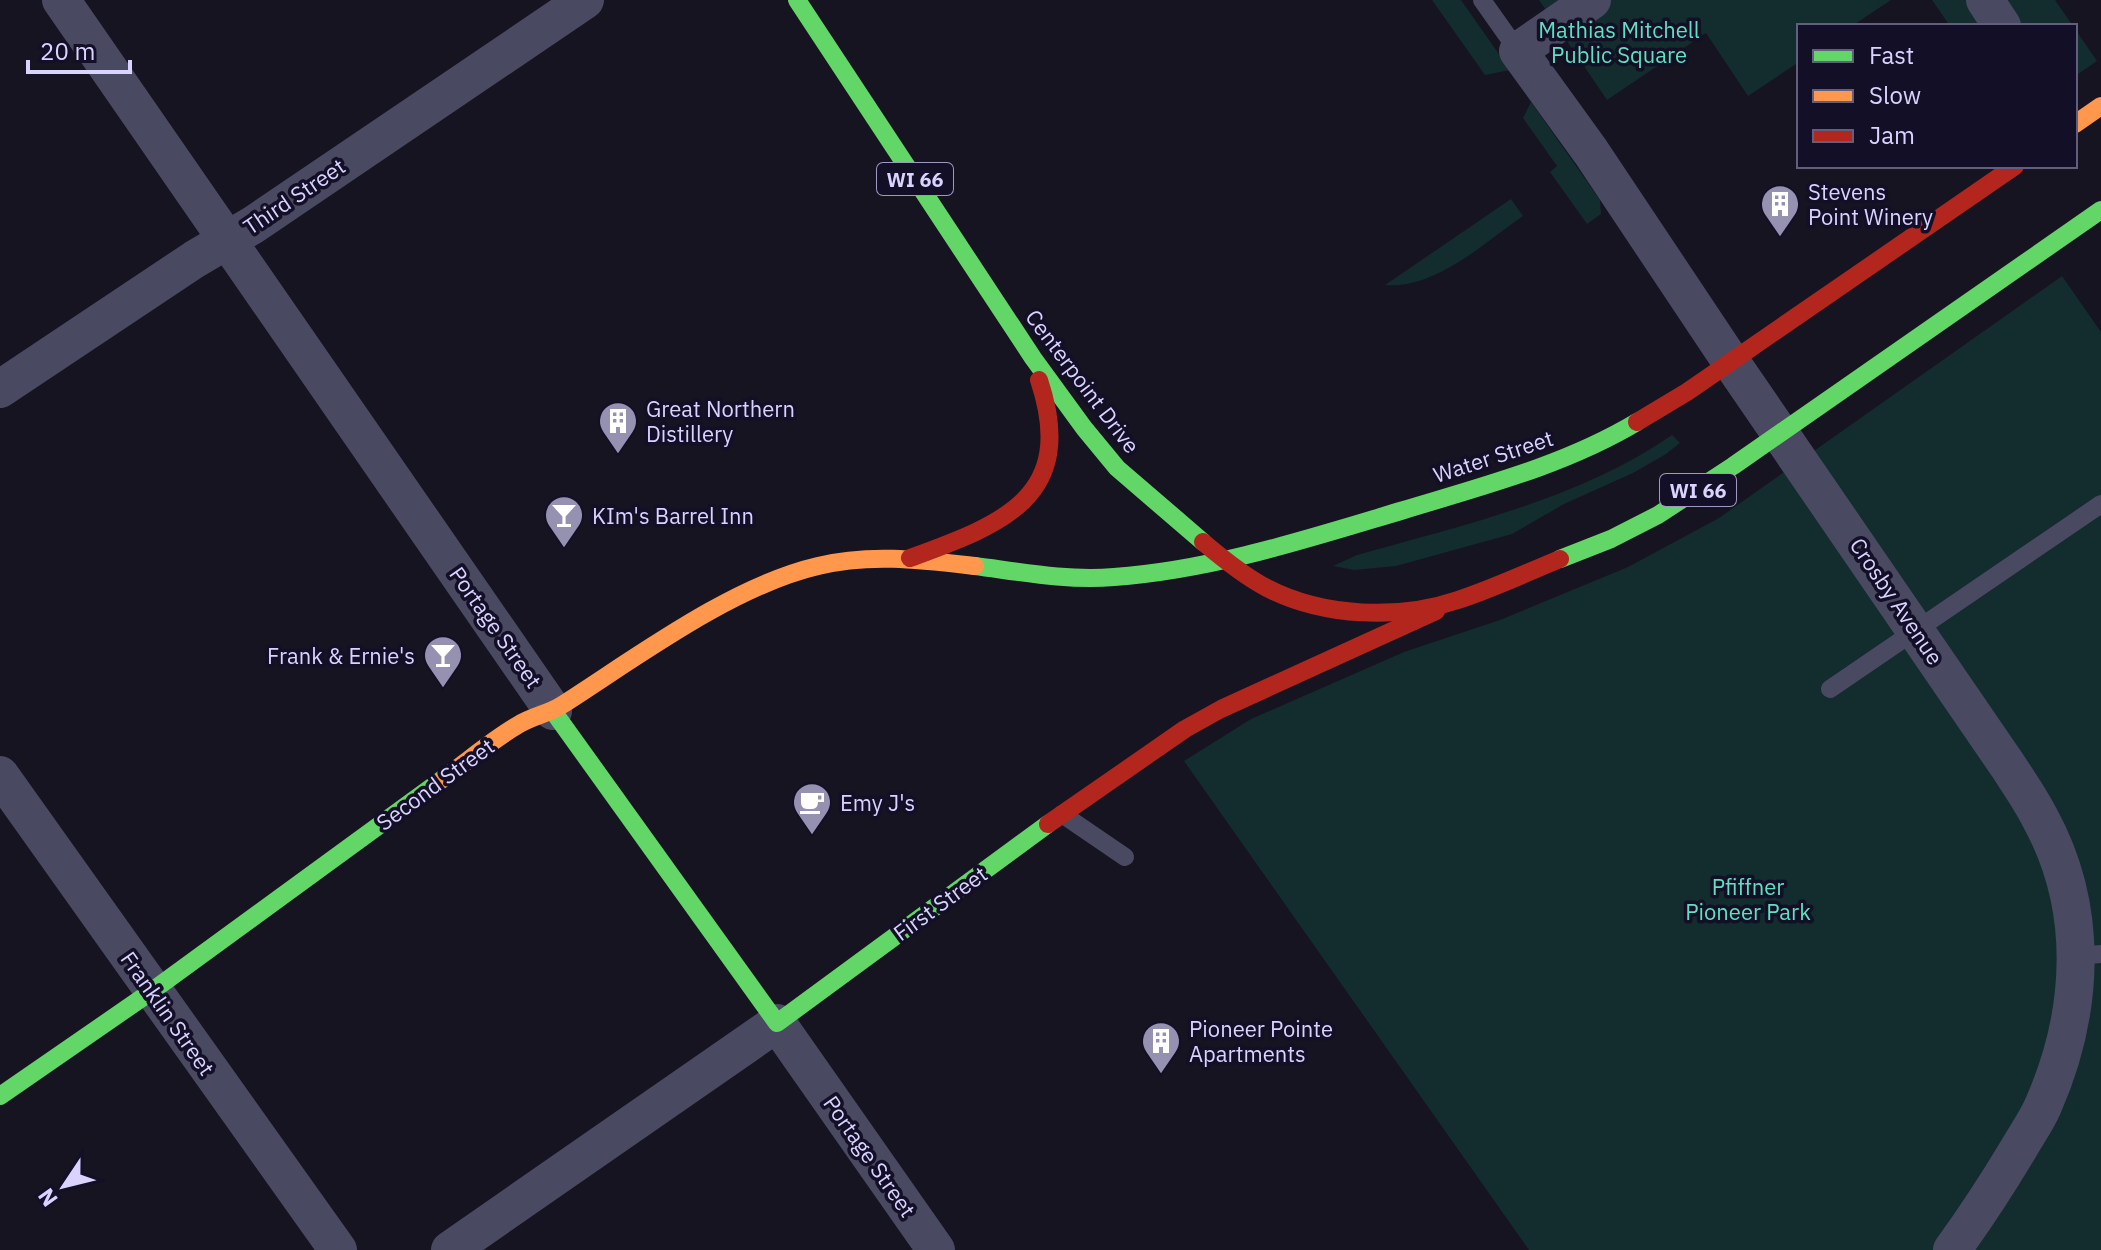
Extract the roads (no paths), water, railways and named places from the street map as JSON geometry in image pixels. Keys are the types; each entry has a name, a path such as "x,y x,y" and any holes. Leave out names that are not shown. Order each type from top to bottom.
{"street":[{"name":"Portage Street","path":"61,0 553,711 936,1250"},
{"name":"Third Street","path":"0,389 585,0"},
{"name":"Centerpoint Drive","path":"797,0 1033,358 1117,468 1224,560 1268,589 1323,608 1349,612 1394,613 1456,601"},
{"path":"1518,51 1592,0"},
{"path":"1985,0 2001,24"},
{"name":"Crosby Avenue","path":"1518,51 1591,152 1731,362 1918,631 2041,819 2057,855 2076,932 2089,955 2077,976 2071,1024 2060,1064 2042,1108 1988,1199 1952,1250"},
{"path":"2077,123 2101,106"},
{"name":"Water Street","path":"910,558 1077,578 1116,577 1224,560 1287,545 1510,478 1570,456 1617,434 1731,362 2012,168"},
{"name":"WI 66","path":"1456,601 1611,539 1658,515 2101,210"},
{"path":"910,558 1005,519 1034,490 1051,448 1051,426 1033,358"},
{"name":"Second Street","path":"0,1096 152,991 516,725 553,711 685,626 752,590 816,566 845,561 910,558"},
{"name":"First Street","path":"450,1250 777,1023 1062,814 1185,729 1221,709 1456,601"},
{"name":"Franklin Street","path":"0,775 338,1250"}],"lane":[{"name":"Crosby Avenue","path":"1482,0 1518,51"},
{"path":"1830,689 2101,504"},
{"path":"1062,814 1125,857"}],"place":[{"name":"Stevens Point Winery","path":"1780,238"},
{"name":"Great Northern Distillery","path":"618,455"},
{"name":"KIm's Barrel Inn","path":"564,549"},
{"name":"Frank & Ernie's","path":"443,689"},
{"name":"Emy J's","path":"812,836"},
{"name":"Pioneer Pointe Apartments","path":"1161,1075"}],"park label":[{"name":"Mathias Mitchell Public Square","path":"1619,42"},
{"name":"Pfiffner Pioneer Park","path":"1748,898"}]}
